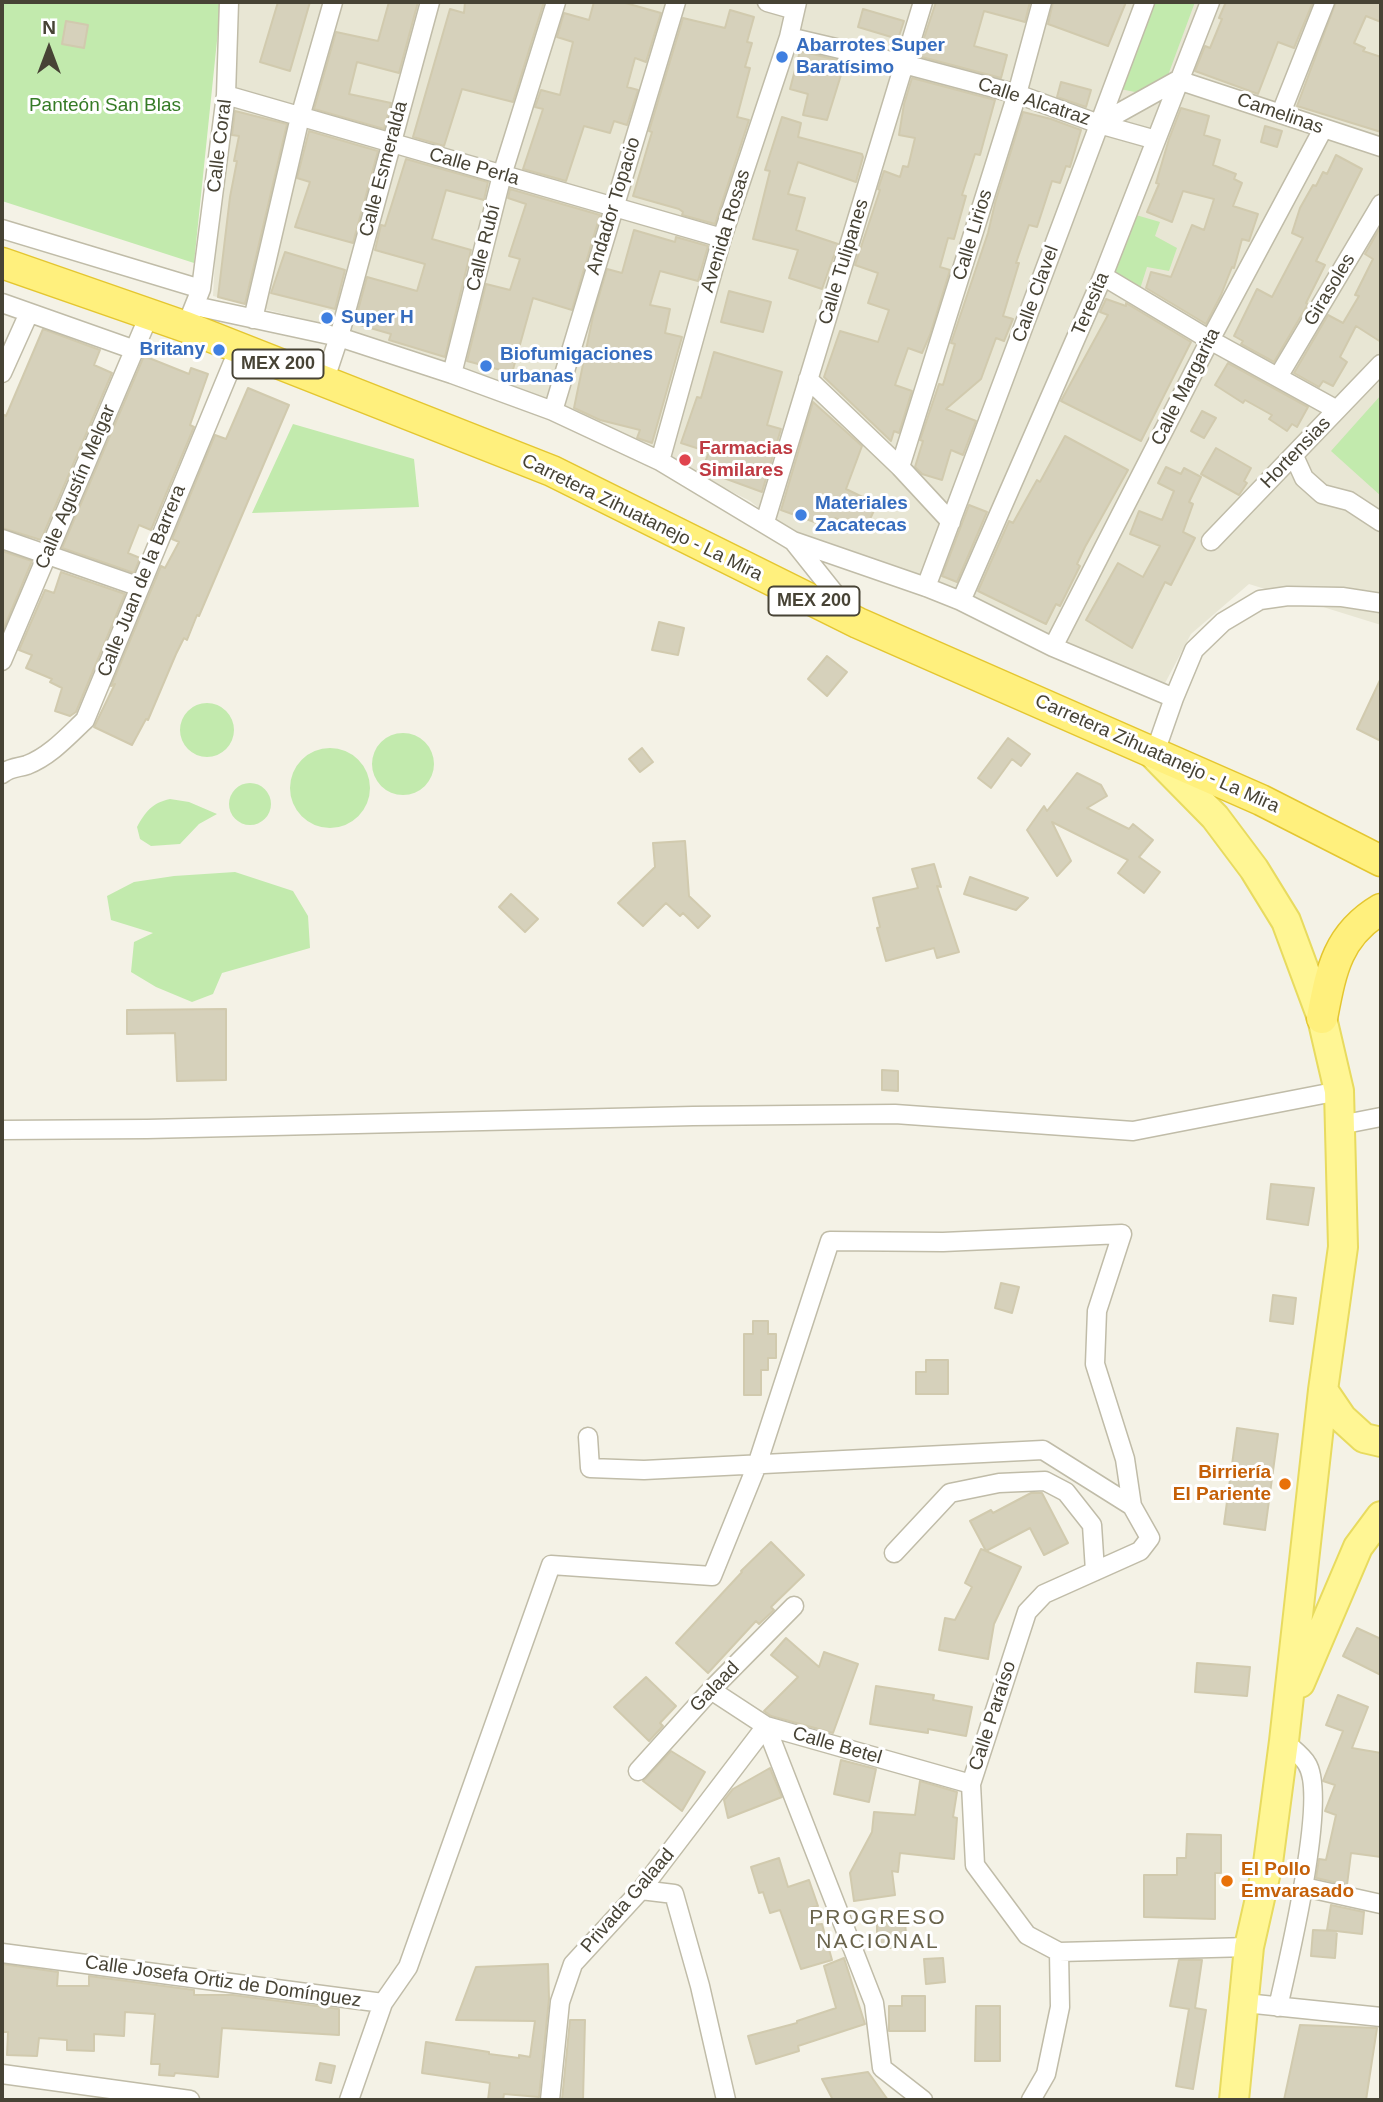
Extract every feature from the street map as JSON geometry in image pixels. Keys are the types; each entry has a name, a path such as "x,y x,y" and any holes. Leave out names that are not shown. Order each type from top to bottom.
{"highway":[{"name":"Carretera Zihuatanejo - La Mira","path":"2,263 150,313 194,307 239,348 552,471 858,623 1261,800 1381,860"},
{"path":"1322,1018 1336,957 1357,925 1381,909"}],"main road":[{"path":"1154,755 1215,817 1254,869 1286,921 1322,1018 1339,1091 1343,1247 1323,1390 1288,1712 1268,1863 1249,1947 1234,2100"},
{"path":"1323,1390 1342,1418 1364,1438 1381,1442"},
{"path":"1288,1712 1358,1547 1381,1517"}],"street":[{"name":"Calle Coral","path":"194,307 226,95 229,2"},
{"path":"253,319 300,117 333,2"},
{"name":"Calle Esmeralda","path":"324,382 339,337 430,2"},
{"name":"Calle Rubí","path":"452,374 502,175 556,2"},
{"name":"Andador Topacio","path":"553,411 676,2"},
{"path":"767,2 796,6"},
{"name":"Calle Tulipanes","path":"765,522 923,2"},
{"name":"Calle Lirios","path":"900,467 1017,94 1042,2"},
{"name":"Calle Clavel","path":"926,587 1145,2"},
{"name":"Teresita","path":"961,601 1103,276 1210,2"},
{"path":"1281,113 1325,2"},
{"name":"Avenida Rosas","path":"660,461 722,238 789,37 796,6"},
{"name":"Calle Alcatraz","path":"789,37 1017,94 1099,124 1156,140"},
{"path":"1099,124 1178,80"},
{"name":"Camelinas","path":"1178,80 1381,147"},
{"name":"Calle Perla","path":"226,95 722,238"},
{"name":"Calle Margarita","path":"1053,647 1210,340 1323,129"},
{"name":"Girasoles","path":"1278,377 1381,204"},
{"path":"2,229 194,307 339,337 553,411 660,461 793,541 961,601 1053,647 1174,698"},
{"path":"1103,276 1210,340 1338,410"},
{"path":"2,303 135,350"},
{"path":"2,373 29,313"},
{"name":"Calle Agustín Melgar","path":"2,661 150,313"},
{"name":"Calle Juan de la Barrera","path":"2,774 7,769 27,765 56,748 85,720 239,348"},
{"name":"Hortensias","path":"1211,541 1381,364"},
{"path":"808,379 900,467 951,522"},
{"path":"1294,456 1304,478 1322,494 1349,501 1381,522"},
{"path":"2,539 140,587"},
{"path":"793,541 858,623"},
{"path":"1154,755 1194,650 1223,622 1260,600 1288,596 1342,597 1381,603"},
{"path":"2,1130 895,1114 1133,1131 1339,1091"},
{"path":"1340,1125 1381,1117"},
{"path":"383,2003 408,1967 551,1565 712,1576 757,1465 831,1241 943,1242 1122,1234 1097,1311 1094,1364 1125,1459 1132,1506"},
{"path":"588,1437 590,1468 645,1470 1043,1450 1132,1506"},
{"path":"894,1553 950,1493 999,1483 1045,1481 1066,1492 1092,1525 1095,1571"},
{"name":"Calle Paraíso","path":"1132,1506 1150,1538 1140,1551 1044,1594 1027,1612 971,1784 975,1865 1027,1935 1059,1952 1249,1947"},
{"name":"Galaad","path":"638,1771 711,1690 794,1606"},
{"name":"Calle Betel","path":"711,1690 766,1726 971,1784"},
{"path":"766,1726 874,2003 882,2068 923,2100"},
{"name":"Privada Galaad","path":"550,2100 559,2002 573,1964 641,1890 766,1726"},
{"path":"1278,2007 1304,1887 1315,1789 1308,1764 1284,1741"},
{"path":"1304,1887 1381,1904"},
{"path":"641,1890 674,1894 726,2100"},
{"path":"1031,2100 1046,2074 1060,2007 1059,1952"},
{"name":"Calle Josefa Ortiz de Domínguez","path":"2,1953 383,2003 349,2100"},
{"path":"1245,2003 1381,2017"},
{"path":"2,2074 190,2100"}],"shaded area":[{"path":"229,2 1381,2 1381,625 1249,584 1191,634 1163,687 799,539 750,501 653,452 347,330 213,296"}],"green space":[{"name":"Panteón San Blas","path":"2,2 221,2 194,263 2,201"},
{"path":"1152,2 1195,2 1160,97 1120,89"},
{"path":"1136,215 1160,222 1155,236 1177,248 1169,271 1147,267 1140,289 1111,271"},
{"path":"1381,395 1381,496 1331,451"},
{"path":"293,424 414,459 419,507 252,513"},
{"path":"207,703 226,711 234,730 226,749 207,757 188,749 180,730 188,711"},
{"path":"403,733 425,742 434,764 425,786 403,795 381,786 372,764 381,742"},
{"path":"330,748 345,751 358,760 367,773 370,788 367,803 358,816 345,825 330,828 315,825 302,816 293,803 290,788 293,773 302,760 315,751"},
{"path":"250,783 265,789 271,804 265,819 250,825 235,819 229,804 235,789"},
{"path":"170,799 189,802 217,814 199,824 180,844 151,846 140,839 137,827 150,808"},
{"path":"235,872 293,891 308,916 310,948 222,973 213,994 192,1002 156,987 131,972 134,942 153,933 111,920 107,896 134,882"}],"building":[{"path":"278,2 310,2 290,71 260,62"},
{"path":"389,2 418,2 399,73 357,62 349,94 391,103 384,129 314,109 336,32 378,41"},
{"path":"465,2 544,2 513,102 462,89 444,146 413,137 450,9 464,13"},
{"path":"594,2 622,2 661,13 646,62 635,58 627,87 638,90 627,125 614,121 610,133 584,126 566,181 523,169 543,109 535,107 541,90 560,95 573,42 557,37 564,13 589,20"},
{"path":"936,2 1030,2 1025,22 984,11 974,46 1007,55 1001,78 918,56"},
{"path":"1053,2 1126,2 1108,46 1048,24"},
{"path":"1226,2 1313,2 1294,48 1278,42 1258,94 1195,71 1205,46 1210,48"},
{"path":"1336,2 1381,2 1381,22 1366,16 1354,43 1365,48 1363,51 1381,57 1381,132 1297,106"},
{"path":"863,9 904,21 898,39 858,27"},
{"path":"730,10 754,17 747,42 752,43 745,67 750,68 737,117 749,120 715,224 682,215 683,212 679,209 633,196 652,132 649,131 683,18 725,28"},
{"path":"66,21 88,25 84,48 62,44"},
{"path":"800,51 845,62 827,120 803,115 808,94 790,89"},
{"path":"912,78 995,100 980,155 975,154 962,195 966,196 954,239 948,238 940,267 950,270 930,335 922,353 908,348 895,385 912,391 899,433 894,431 891,441 824,377 840,331 878,342 889,310 868,303 878,273 855,265 884,171 900,177 903,166 908,167 915,138 899,135"},
{"path":"1061,82 1091,90 1086,107 1057,97"},
{"path":"1181,108 1209,116 1204,135 1220,140 1213,165 1236,174 1234,179 1242,183 1233,206 1258,214 1249,241 1242,239 1234,268 1232,267 1206,324 1146,288 1151,272 1171,277 1192,225 1204,230 1214,199 1183,191 1172,222 1147,212 1159,184 1156,183"},
{"path":"235,111 287,124 245,304 218,297 237,161 234,161 239,136 232,135"},
{"path":"1023,112 1081,130 1070,167 1066,166 1060,183 1052,181 1037,227 1029,225 1003,316 1013,319 1004,341 996,338 981,379 946,409 976,421 963,455 951,450 942,480 922,474 915,467 923,441 920,440 939,384 943,385 955,344 951,343 988,233"},
{"path":"782,117 801,123 798,137 862,154 863,157 856,182 798,162 788,194 805,198 796,230 838,244 822,289 789,278 798,250 753,239 770,171 765,170"},
{"path":"1265,126 1282,131 1277,147 1261,142"},
{"path":"309,131 378,151 353,243 295,227 310,182 297,178"},
{"path":"1336,155 1362,169 1316,261 1325,265 1306,303 1308,304 1274,362 1241,344 1243,341 1234,336 1257,289 1272,297 1303,238 1292,233 1300,208 1323,172 1327,174"},
{"path":"406,159 488,182 484,200 446,190 432,239 471,250 445,357 389,340 391,334 360,325 363,316 357,314 367,277 417,291 425,264 375,250 381,225 385,226"},
{"path":"510,189 600,215 572,310 533,298 512,373 467,361 486,284 510,290 520,259 509,256 526,204 508,198"},
{"path":"1381,226 1381,342 1356,326 1340,357 1347,362 1333,386 1323,381 1319,387 1294,373 1328,315 1343,323 1359,296 1355,295 1373,259 1365,254"},
{"path":"634,230 675,242 676,237 708,246 698,281 660,271 650,305 670,309 665,333 682,337 652,443 637,438 640,430 600,420 574,408 593,316 607,269 622,273"},
{"path":"285,252 345,270 335,309 271,293"},
{"path":"729,291 771,302 763,332 721,322"},
{"path":"1106,299 1126,306 1126,303 1191,342 1141,441 1061,401 1108,315 1100,312"},
{"path":"43,329 100,350 94,365 112,373 41,540 2,528 2,414 6,416"},
{"path":"714,352 782,372 767,425 781,429 762,492 702,470 709,452 681,443 697,397 701,398"},
{"path":"144,356 189,374 191,368 208,374 190,425 194,427 151,530 139,525 128,553 140,558 134,573 62,548"},
{"path":"1228,363 1308,407 1297,427 1292,424 1287,431 1269,419 1272,415 1245,400 1243,403 1215,385"},
{"path":"248,388 289,405 199,616 197,615 187,640 184,638 148,720 146,719 132,745 94,727 115,684 111,686 161,566 165,568 179,542 172,539 215,435 226,439"},
{"path":"813,402 862,446 846,489 877,504 864,532 835,518 831,528 781,510"},
{"path":"1202,411 1216,418 1204,438 1191,431"},
{"path":"1065,436 1128,470 1085,547 1077,564 1080,566 1060,606 1056,604 1046,624 978,591 1009,521 1013,523 1037,480 1040,482"},
{"path":"1216,448 1251,468 1244,481 1247,483 1239,495 1201,474"},
{"path":"1166,467 1181,474 1184,468 1201,477 1189,502 1193,504 1183,532 1195,538 1171,585 1165,582 1132,648 1086,620 1118,563 1143,577 1160,546 1130,534 1139,511 1162,520 1174,491 1158,483"},
{"path":"969,505 987,512 957,582 942,576"},
{"path":"2,551 32,561 2,633"},
{"path":"61,572 125,594 76,712 70,716 55,711 62,688 50,682 52,679 26,668 32,655 19,650 45,590 54,593"},
{"path":"659,622 684,628 678,655 652,650"},
{"path":"827,656 847,672 827,696 808,679"},
{"path":"1381,678 1381,741 1357,729"},
{"path":"1008,738 1030,754 1021,766 1012,759 991,788 978,778"},
{"path":"642,748 653,762 640,772 629,759"},
{"path":"1077,773 1101,785 1107,796 1087,808 1129,829 1133,824 1153,840 1139,857 1160,872 1144,893 1118,873 1128,860 1052,822 1071,861 1057,876 1027,830 1044,806 1047,811"},
{"path":"685,841 689,896 710,916 698,928 683,913 680,916 666,903 643,926 618,903 655,867 653,843"},
{"path":"934,864 941,887 937,886 959,952 937,958 934,948 886,961 877,928 880,927 873,898 918,888 912,869"},
{"path":"970,877 1028,898 1016,910 964,894"},
{"path":"511,894 538,919 525,932 499,907"},
{"path":"226,1009 226,1080 177,1081 175,1033 127,1034 127,1010"},
{"path":"882,1070 898,1071 898,1091 882,1090"},
{"path":"1271,1184 1314,1188 1308,1225 1267,1219"},
{"path":"1001,1283 1019,1287 1012,1313 995,1308"},
{"path":"1273,1295 1296,1298 1293,1324 1270,1321"},
{"path":"753,1321 768,1321 768,1334 776,1334 776,1358 768,1358 768,1370 761,1370 761,1395 744,1395 744,1334 753,1334"},
{"path":"926,1360 948,1360 948,1394 916,1394 916,1372 926,1372"},
{"path":"1237,1428 1278,1434 1265,1530 1224,1524"},
{"path":"1031,1493 1042,1493 1068,1543 1044,1555 1030,1528 986,1551 970,1521 991,1510 993,1513"},
{"path":"771,1542 804,1575 771,1607 774,1610 759,1624 756,1621 708,1673 676,1643"},
{"path":"981,1549 1021,1567 994,1624 988,1659 939,1650 945,1618 955,1620 972,1587 965,1583"},
{"path":"1357,1628 1381,1639 1381,1675 1343,1656"},
{"path":"786,1638 819,1667 824,1652 858,1664 833,1733 771,1716 764,1711 798,1677 771,1655"},
{"path":"1197,1663 1250,1667 1247,1696 1195,1692"},
{"path":"646,1677 676,1706 660,1723 663,1726 649,1741 614,1707"},
{"path":"876,1686 934,1695 933,1700 972,1707 966,1736 928,1729 928,1733 870,1724"},
{"path":"1338,1695 1368,1707 1352,1748 1381,1753 1381,1857 1351,1853 1347,1885 1316,1878 1319,1859 1326,1860 1336,1815 1325,1811 1335,1785 1323,1781 1343,1731 1326,1725"},
{"path":"671,1751 705,1772 682,1811 643,1781"},
{"path":"841,1760 876,1769 869,1802 834,1794"},
{"path":"770,1768 782,1797 728,1818 724,1800 733,1789"},
{"path":"920,1781 957,1792 953,1817 957,1818 954,1859 900,1853 898,1872 892,1871 895,1895 854,1901 850,1873 872,1832 874,1812 915,1815"},
{"path":"1187,1834 1221,1835 1221,1873 1215,1873 1215,1919 1144,1917 1144,1875 1177,1875 1177,1858 1186,1858"},
{"path":"779,1858 788,1887 809,1880 818,1906 809,1908 810,1925 822,1924 832,1960 801,1969 780,1910 770,1913 763,1892 759,1893 751,1867"},
{"path":"1331,1905 1364,1912 1362,1934 1327,1930"},
{"path":"905,1922 906,1934 896,1948 877,1948 877,1923"},
{"path":"1313,1930 1337,1931 1335,1958 1311,1956"},
{"path":"844,1958 865,2024 798,2046 799,2051 756,2064 748,2036 797,2023 836,2008 824,1966"},
{"path":"943,1958 945,1982 926,1984 924,1959"},
{"path":"1179,1960 1202,1960 1195,2008 1206,2010 1193,2089 1176,2086 1189,2009 1170,2006"},
{"path":"2,1964 58,1972 57,1986 89,1986 89,1976 194,1990 194,1995 233,1995 339,2009 339,2035 222,2028 218,2077 175,2073 174,2076 159,2075 160,2064 151,2064 155,2014 125,2012 124,2036 94,2034 94,2051 67,2050 67,2040 39,2038 37,2056 7,2055 8,2032 2,2032"},
{"path":"548,1964 549,1999 539,2097 504,2094 503,2100 488,2100 490,2083 422,2073 426,2042 489,2054 530,2057 535,2021 456,2020 476,1967"},
{"path":"902,1996 925,1996 925,2031 889,2031 889,2006 902,2006"},
{"path":"976,2006 1000,2006 1000,2061 975,2061"},
{"path":"570,2020 585,2020 583,2100 562,2099"},
{"path":"1300,2025 1377,2028 1366,2100 1284,2100"},
{"path":"320,2063 335,2066 331,2083 316,2080"},
{"path":"868,2072 888,2100 833,2100 822,2079"}],"place":[{"name":"Abarrotes Super Baratísimo","path":"782,57"},
{"name":"Super H","path":"327,318"},
{"name":"Britany","path":"219,350"},
{"name":"Biofumigaciones urbanas","path":"486,366"},
{"name":"Farmacias Similares","path":"685,460"},
{"name":"Materiales Zacatecas","path":"801,515"},
{"name":"Birriería El Pariente","path":"1285,1484"},
{"name":"El Pollo Emvarasado","path":"1227,1881"}],"district":[{"name":"PROGRESO NACIONAL","path":"878,1930"}]}
